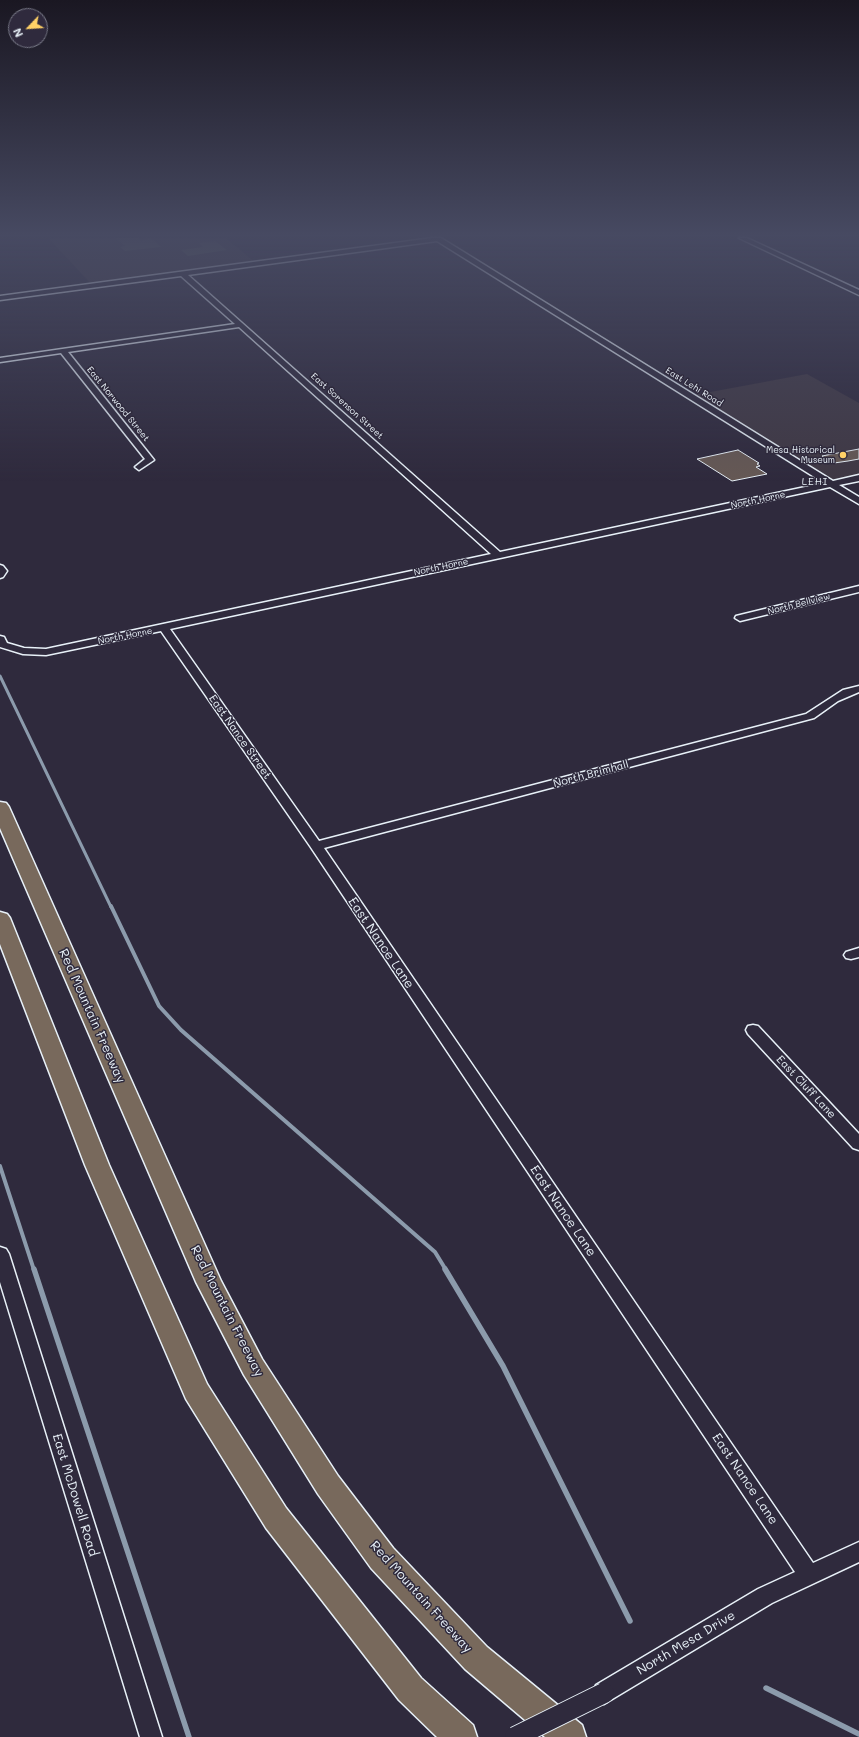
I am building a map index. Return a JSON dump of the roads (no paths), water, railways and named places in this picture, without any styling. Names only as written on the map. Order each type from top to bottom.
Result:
[{"type":"highway","name":"Red Mountain Freeway","points":[[0,807],[209,1282],[254,1367],[328,1485],[382,1558],[476,1658],[570,1737]]},
{"type":"highway","points":[[0,918],[97,1165],[196,1391],[276,1518],[410,1689],[461,1737]]},
{"type":"street","name":"East Sorenson Street","points":[[234,319],[498,555]]},
{"type":"street","name":"East Lehi Road","points":[[567,319],[859,501]]},
{"type":"street","points":[[0,360],[241,325]]},
{"type":"street","name":"East Norwood Street","points":[[63,351],[150,460],[139,467]]},
{"type":"street","points":[[816,475],[826,478],[859,478]]},
{"type":"street","name":"North Horne","points":[[0,639],[3,645],[23,651],[46,652],[164,628],[859,478]]},
{"type":"street","points":[[0,568],[2,571],[0,574]]},
{"type":"street","name":"North Bellview","points":[[740,618],[859,589]]},
{"type":"street","name":"East Nance Street","points":[[164,628],[316,846]]},
{"type":"street","name":"North Brimhall","points":[[316,846],[810,716],[834,699],[847,692],[859,689]]},
{"type":"street","name":"East Nance Lane","points":[[316,846],[810,1576]]},
{"type":"street","name":"East Cluff Lane","points":[[753,1030],[859,1144]]},
{"type":"street","name":"East McDowell Road","points":[[0,1254],[151,1737]]},
{"type":"street","name":"North Mesa Drive","points":[[515,1737],[604,1693],[765,1596],[859,1552]]},
{"type":"waterway","points":[[0,676],[111,907]]},
{"type":"waterway","points":[[111,906],[159,1006],[181,1030],[435,1252],[446,1270]]},
{"type":"waterway","points":[[0,1166],[34,1270]]},
{"type":"waterway","points":[[34,1269],[189,1737]]},
{"type":"waterway","points":[[445,1269],[503,1366],[630,1621]]},
{"type":"waterway","points":[[766,1688],[859,1734]]},
{"type":"place","name":"Mesa Historical Museum","points":[[843,455]]},
{"type":"district","name":"LEHI","points":[[815,482]]}]
